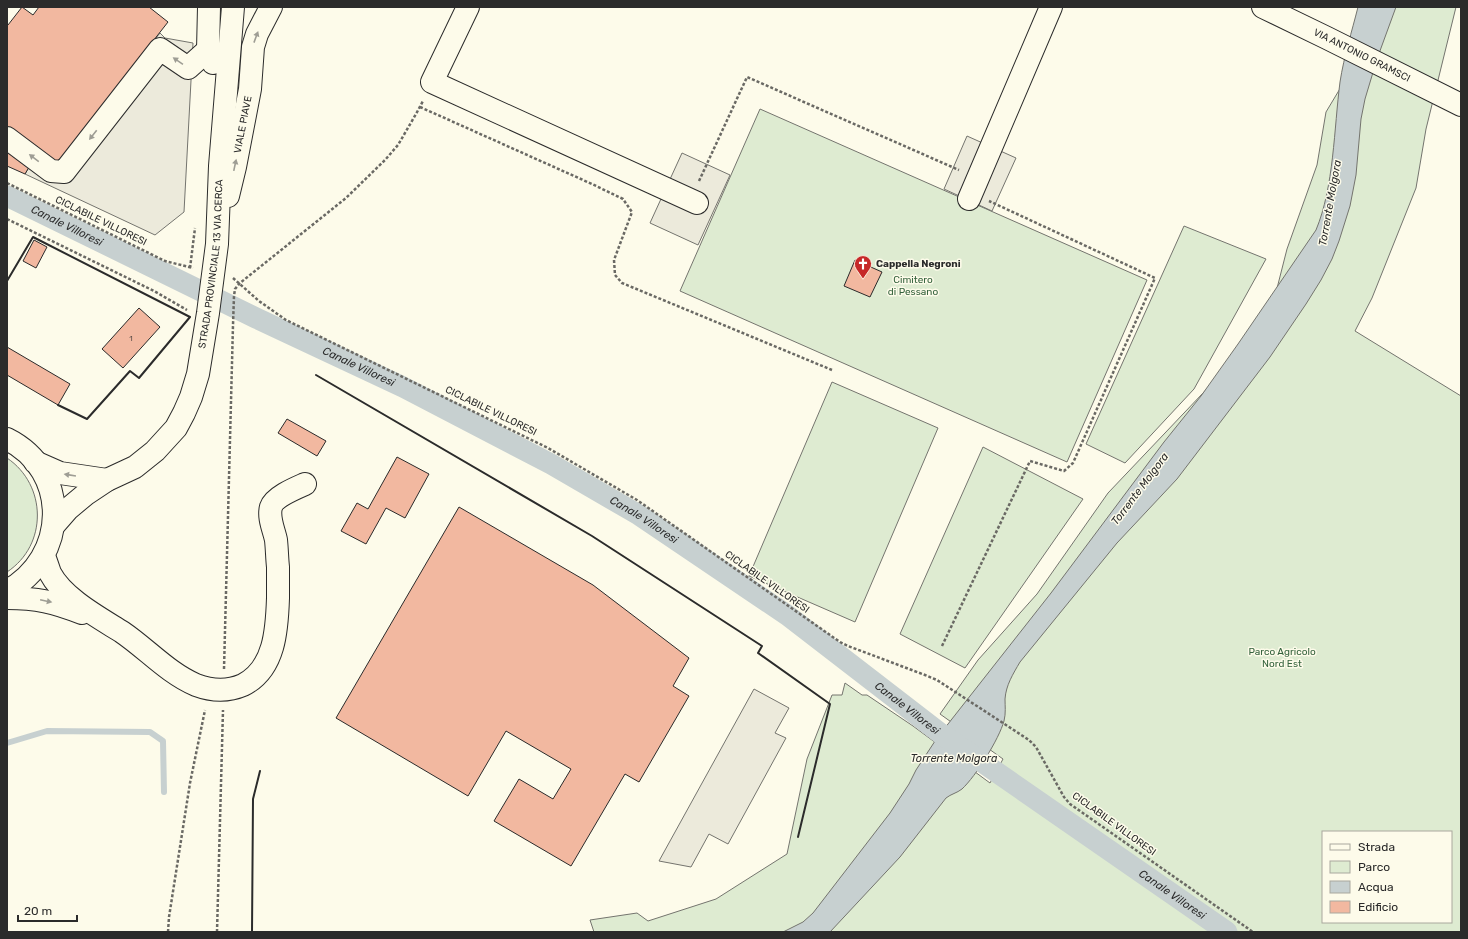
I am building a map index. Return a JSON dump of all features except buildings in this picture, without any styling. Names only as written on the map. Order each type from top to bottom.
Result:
[{"type":"street","points":[[209,7],[208,50],[215,69],[226,86]]},
{"type":"street","name":"STRADA PROVINCIALE 13 VIA CERCA","points":[[54,525],[68,509],[80,499],[107,480],[127,472],[145,460],[168,439],[180,421],[190,401],[195,385],[208,315],[216,244],[220,166],[233,7]]},
{"type":"street","name":"VIALE PIAVE","points":[[216,244],[235,166],[250,89],[252,47],[271,7]]},
{"type":"street","points":[[468,7],[432,82],[694,201]]},
{"type":"street","points":[[973,190],[1051,7]]},
{"type":"street","name":"VIA ANTONIO GRAMSCI","points":[[1263,7],[1461,105]]},
{"type":"street","points":[[7,138],[50,171],[64,172],[160,49],[188,68],[208,50]]},
{"type":"street","points":[[7,439],[20,446],[35,462],[45,476],[52,493],[54,512],[54,525],[44,556],[28,576],[19,584],[7,591]]},
{"type":"street","points":[[35,462],[60,473],[107,480]]},
{"type":"street","points":[[44,556],[50,573],[63,590],[179,676],[196,685],[217,690],[231,690],[252,681],[270,656],[276,636],[278,569],[276,540],[271,519],[271,507],[277,499],[305,484]]},
{"type":"street","points":[[7,598],[33,598],[49,601],[107,623]]},
{"type":"path","points":[[694,201],[747,76],[973,190],[1155,278],[1073,463],[1064,471],[1030,461],[942,646]]},
{"type":"path","points":[[217,932],[217,690],[235,289],[240,283],[352,192],[385,160],[398,145],[420,107],[432,82]]},
{"type":"path","points":[[420,107],[592,184],[623,200],[632,212],[614,260],[615,275],[622,283],[832,370]]},
{"type":"path","name":"CICLABILE VILLORESI","points":[[7,183],[165,261],[190,268]]},
{"type":"path","points":[[7,219],[154,291],[191,313],[208,315]]},
{"type":"path","name":"CICLABILE VILLORESI","points":[[240,283],[259,301],[286,320],[568,459],[636,500],[840,642],[937,680],[1029,740],[1036,747],[1064,797],[1070,804],[1253,932]]},
{"type":"path","points":[[168,932],[169,917],[190,783],[217,690]]},
{"type":"green space","name":"Parco Agricolo Nord Est","points":[[1381,7],[1456,7],[1426,129],[1416,188],[1372,298],[1355,331],[1461,396],[1461,932],[594,932],[590,920],[637,913],[648,921],[716,899],[787,854],[807,759],[832,695],[842,695],[845,683],[862,695],[867,695],[913,726],[990,783],[1003,759],[940,714],[978,660],[1037,594],[1108,493],[1241,353],[1272,308],[1287,249],[1317,165],[1326,112],[1377,27]]},
{"type":"green space","name":"Cimitero di Pessano","points":[[760,109],[1147,280],[1067,462],[680,291]]},
{"type":"green space","points":[[1184,226],[1266,259],[1194,389],[1125,463],[1086,444]]},
{"type":"green space","points":[[832,382],[938,428],[855,622],[749,576]]},
{"type":"green space","points":[[983,447],[1083,499],[965,668],[900,634]]},
{"type":"green space","points":[[7,458],[20,470],[30,483],[35,499],[37,515],[36,531],[30,547],[20,560],[7,572]]},
{"type":"shaded area","points":[[160,33],[165,38],[193,43],[184,212],[155,235],[25,174],[32,162],[55,165]]},
{"type":"shaded area","points":[[967,136],[1016,158],[992,211],[944,189]]},
{"type":"shaded area","points":[[682,153],[730,175],[698,245],[650,223]]},
{"type":"shaded area","points":[[754,689],[789,708],[775,733],[786,738],[728,844],[709,834],[691,867],[659,861]]},
{"type":"water","name":"Torrente Molgora","points":[[1358,7],[1396,7],[1377,59],[1365,99],[1361,119],[1356,175],[1350,206],[1332,259],[1321,280],[1270,357],[1177,479],[1117,543],[1020,662],[1010,680],[1007,689],[1005,699],[1005,718],[1001,729],[986,757],[968,783],[962,789],[946,798],[900,857],[830,932],[783,932],[803,922],[813,913],[890,813],[937,738],[1051,593],[1164,442],[1201,396],[1316,230],[1322,213],[1330,176],[1340,82]]},
{"type":"waterway","name":"Canale Villoresi","points":[[7,196],[256,318],[403,387],[551,464],[639,515],[787,615],[940,733],[1227,932]]},
{"type":"waterway","points":[[7,743],[47,731],[150,732],[163,741],[164,792]]},
{"type":"wall","points":[[7,281],[33,237],[190,317],[139,378],[130,371],[87,419],[58,405]]},
{"type":"wall","points":[[316,375],[592,536],[762,646],[758,653],[830,704],[798,837]]},
{"type":"wall","points":[[252,932],[253,799],[260,771]]},
{"type":"place","name":"Cappella Negroni","points":[[863,279]]}]
